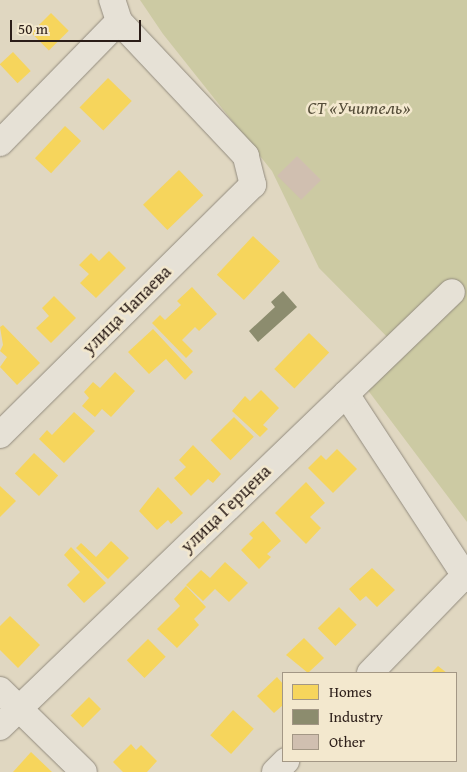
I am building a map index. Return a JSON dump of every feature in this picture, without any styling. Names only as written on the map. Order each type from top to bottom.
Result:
[{"type":"street","points":[[0,143],[116,11]]},
{"type":"street","name":"улица Чапаева","points":[[0,435],[253,185],[246,156],[116,11]]},
{"type":"street","name":"улица Герцена","points":[[0,727],[452,292]]},
{"type":"street","points":[[346,394],[466,577],[371,672]]},
{"type":"street","points":[[0,690],[84,772]]},
{"type":"street","points":[[275,772],[285,762]]},
{"type":"green space","name":"СТ «Учитель»","points":[[140,0],[467,0],[467,522],[367,389],[405,355],[319,268],[272,171],[163,34]]},
{"type":"building: Homes","points":[[51,13],[69,31],[49,50],[31,33]]},
{"type":"building: Homes","points":[[13,52],[31,71],[18,83],[0,64]]},
{"type":"building: Homes","points":[[108,78],[132,101],[103,130],[80,107]]},
{"type":"building: Homes","points":[[65,126],[81,141],[51,173],[35,158]]},
{"type":"building: Homes","points":[[179,170],[203,195],[167,230],[143,205]]},
{"type":"building: Homes","points":[[253,236],[280,261],[244,300],[217,275]]},
{"type":"building: Homes","points":[[109,251],[126,268],[96,298],[80,283],[89,274],[79,265],[91,253],[99,261]]},
{"type":"building: Homes","points":[[192,287],[217,314],[199,331],[195,327],[182,340],[193,351],[186,358],[152,323],[160,315],[165,320],[181,305],[177,301]]},
{"type":"building: Homes","points":[[54,296],[76,318],[51,343],[36,328],[49,316],[42,308]]},
{"type":"building: Homes","points":[[3,325],[40,363],[17,385],[0,367],[7,357],[0,351],[3,345],[0,327]]},
{"type":"building: Homes","points":[[153,329],[193,372],[185,380],[166,359],[149,374],[128,352]]},
{"type":"building: Homes","points":[[309,333],[329,352],[294,388],[274,369]]},
{"type":"building: Homes","points":[[115,372],[135,391],[111,417],[102,409],[95,417],[82,406],[89,398],[84,392],[93,382],[100,388]]},
{"type":"building: Homes","points":[[261,390],[279,408],[263,425],[268,429],[260,437],[232,411],[245,396],[250,401]]},
{"type":"building: Homes","points":[[74,412],[95,431],[64,463],[39,439],[47,430],[52,435]]},
{"type":"building: Homes","points":[[234,417],[254,437],[230,460],[211,440]]},
{"type":"building: Homes","points":[[193,445],[221,474],[213,483],[208,479],[191,496],[174,478],[186,467],[179,460]]},
{"type":"building: Homes","points":[[337,449],[357,469],[333,493],[308,468],[321,455],[326,460]]},
{"type":"building: Homes","points":[[34,453],[58,476],[39,496],[15,473]]},
{"type":"building: Homes","points":[[306,482],[325,503],[310,517],[321,528],[306,544],[275,513]]},
{"type":"building: Homes","points":[[0,486],[16,501],[0,517]]},
{"type":"building: Homes","points":[[158,487],[183,513],[171,524],[168,520],[157,530],[139,511]]},
{"type":"building: Homes","points":[[263,521],[281,541],[267,554],[271,557],[259,569],[241,550],[253,538],[249,534]]},
{"type":"building: Homes","points":[[111,541],[129,558],[108,579],[76,548],[81,543],[96,557]]},
{"type":"building: Homes","points":[[71,547],[106,583],[84,603],[67,585],[80,572],[64,555]]},
{"type":"building: Homes","points":[[225,562],[248,583],[229,602],[215,589],[203,601],[186,585],[201,570],[210,578]]},
{"type":"building: Homes","points":[[372,568],[395,590],[377,607],[366,596],[360,601],[349,589]]},
{"type":"building: Homes","points":[[186,586],[206,607],[194,619],[199,625],[177,648],[157,629],[180,606],[174,599]]},
{"type":"building: Homes","points":[[339,607],[357,625],[335,646],[318,628]]},
{"type":"building: Homes","points":[[10,616],[40,645],[18,668],[0,650],[0,626]]},
{"type":"building: Homes","points":[[304,638],[324,658],[307,672],[286,655]]},
{"type":"building: Homes","points":[[148,639],[166,657],[144,678],[127,660]]},
{"type":"building: Homes","points":[[438,666],[446,672],[432,672]]},
{"type":"building: Homes","points":[[277,677],[282,683],[282,706],[274,713],[257,696]]},
{"type":"building: Homes","points":[[89,697],[101,709],[83,727],[71,715]]},
{"type":"building: Homes","points":[[233,710],[254,729],[231,754],[210,735]]},
{"type":"building: Homes","points":[[131,744],[136,750],[141,745],[157,761],[147,772],[123,772],[113,762]]},
{"type":"building: Homes","points":[[31,752],[52,772],[13,772]]},
{"type":"building: Industry","points":[[283,291],[297,307],[258,342],[249,331],[275,307],[271,302]]},
{"type":"building: Other","points":[[297,156],[321,180],[301,200],[277,176]]}]
